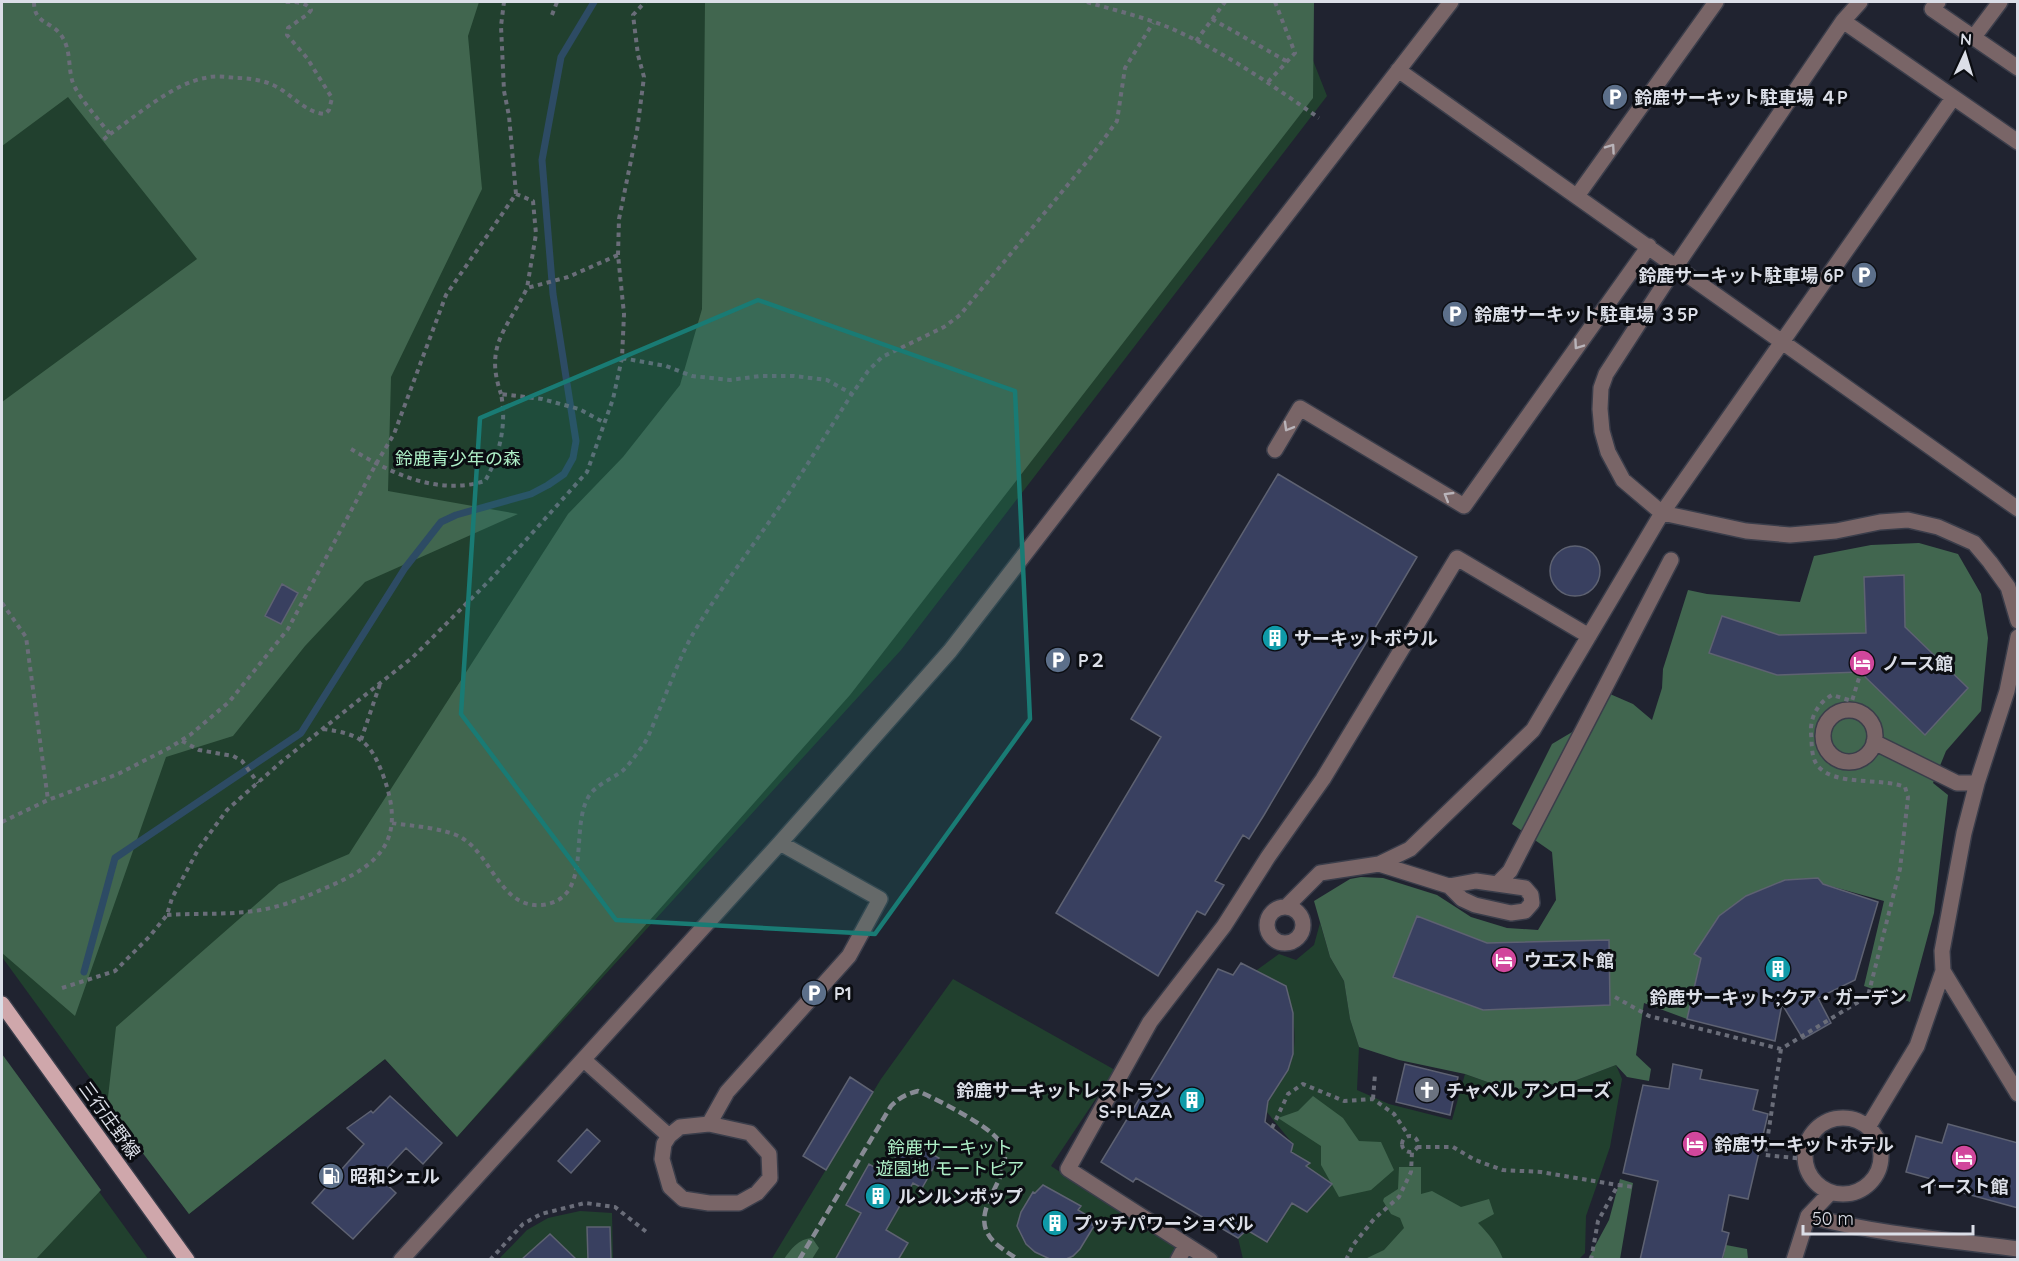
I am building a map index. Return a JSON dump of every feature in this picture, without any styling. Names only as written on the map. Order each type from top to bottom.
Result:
[{"type":"main road","name":"三行庄野線","points":[[2,1004],[188,1260]]},
{"type":"street","points":[[401,1260],[780,843],[950,651],[1451,2]]},
{"type":"street","points":[[1577,196],[1716,2]]},
{"type":"street","points":[[1860,2],[1843,21],[1676,266],[1606,374],[1601,388],[1602,431],[1608,452],[1618,471],[1631,487],[1662,513],[1746,531],[1790,535],[1836,531],[1880,522],[1908,520],[1938,527],[1974,543],[2008,587],[2018,621]]},
{"type":"street","points":[[1938,2],[1932,9],[2018,68]]},
{"type":"street","points":[[1973,38],[2000,2]]},
{"type":"street","points":[[1843,21],[2018,142]]},
{"type":"street","points":[[1398,70],[1649,246],[1783,344],[2016,504]]},
{"type":"street","points":[[1287,906],[1320,873],[1379,864],[1410,849],[1533,730],[1662,513],[1783,344],[1953,98]]},
{"type":"street","points":[[1275,450],[1300,408],[1464,506],[1649,246]]},
{"type":"street","points":[[1210,1260],[1068,1169],[1150,1022],[1224,926],[1268,857],[1323,779],[1457,558],[1589,636]]},
{"type":"street","points":[[1497,884],[1510,871],[1671,560]]},
{"type":"street","points":[[1868,1127],[1917,1046],[1943,971],[1942,951],[1964,833],[1977,783],[2007,691],[2018,637]]},
{"type":"street","points":[[1874,742],[1958,783],[1977,783]]},
{"type":"street","points":[[709,1124],[727,1092],[849,957],[880,899],[780,843]]},
{"type":"street","points":[[1379,864],[1449,886],[1476,881],[1525,888],[1531,895],[1532,903],[1525,911],[1511,913],[1475,905],[1461,899],[1449,886]]},
{"type":"street","points":[[1943,971],[2018,1094]]},
{"type":"street","points":[[584,1060],[669,1136]]},
{"type":"street","points":[[1844,1118],[1868,1127],[1877,1138],[1881,1150],[1881,1163],[1877,1175],[1869,1185],[1846,1194],[1831,1192],[1814,1181],[1805,1159],[1806,1146],[1811,1135],[1825,1123],[1844,1118]]},
{"type":"street","points":[[709,1124],[750,1132],[769,1154],[770,1178],[757,1193],[739,1203],[683,1199],[670,1187],[665,1174],[662,1159],[664,1144],[669,1136],[680,1127],[709,1124]]},
{"type":"street","points":[[1794,1260],[1808,1216],[1831,1192]]},
{"type":"street","points":[[1808,1216],[1848,1227],[1889,1234],[2018,1249]]},
{"type":"street","points":[[1178,1260],[1186,1245]]},
{"type":"path","points":[[34,2],[34,10],[39,19],[60,33],[66,44],[75,87],[110,134]]},
{"type":"path","points":[[103,140],[181,86],[216,76],[250,78],[271,84],[291,95],[313,112],[325,114],[329,110],[332,98],[307,58],[286,35],[288,28],[308,14],[310,7],[305,4],[284,2]]},
{"type":"path","points":[[2,822],[48,800],[118,774],[181,741],[229,702],[288,629],[394,434],[447,296],[516,194],[509,116],[504,91],[501,26],[504,2]]},
{"type":"path","points":[[552,15],[557,2]]},
{"type":"path","points":[[62,988],[116,971],[149,938],[167,915],[172,898],[199,848],[227,810],[412,657],[483,588],[587,472],[613,399],[622,358],[624,314],[618,255],[620,219],[637,131],[644,77],[638,55],[633,15],[645,2]]},
{"type":"path","points":[[1087,2],[1168,27],[1268,82],[1319,118]]},
{"type":"path","points":[[1196,41],[1225,2]]},
{"type":"path","points":[[1268,82],[1295,53],[1275,2]]},
{"type":"path","points":[[1212,20],[1288,62]]},
{"type":"path","points":[[392,823],[454,834],[464,839],[488,865],[507,892],[530,904],[550,903],[572,886],[581,819],[591,794],[623,770],[645,742],[693,634],[750,547],[779,508],[852,394],[868,371],[882,357],[944,327],[960,315],[1090,158],[1117,121],[1125,68],[1153,22]]},
{"type":"path","points":[[351,449],[403,477],[450,487],[469,486],[485,481],[494,466],[501,438],[504,408],[495,376],[494,359],[498,341],[527,288],[536,234],[533,201],[516,194]]},
{"type":"path","points":[[527,288],[568,277],[618,255]]},
{"type":"path","points":[[622,358],[666,366],[692,376],[730,380],[760,376],[794,376],[827,380],[852,394]]},
{"type":"path","points":[[501,394],[579,409],[605,423]]},
{"type":"path","points":[[2,603],[26,637],[48,800]]},
{"type":"path","points":[[1615,997],[1649,1016],[1781,1048],[1868,996],[1900,869],[1908,797],[1905,787],[1841,779],[1818,766],[1813,754],[1811,729],[1816,709],[1824,699],[1832,695],[1852,701],[1860,678]]},
{"type":"path","points":[[361,740],[380,683]]},
{"type":"path","points":[[167,915],[255,911],[293,903],[344,881],[369,866],[380,855],[388,841],[393,813],[389,792],[375,754],[361,740],[346,732],[323,729]]},
{"type":"path","points":[[181,741],[199,750],[233,756],[242,761],[258,783]]},
{"type":"path","points":[[1781,1048],[1765,1155],[1805,1159]]},
{"type":"path","points":[[1373,1099],[1375,1074]]},
{"type":"path","points":[[1272,1128],[1288,1094],[1303,1084],[1344,1101],[1373,1099],[1394,1114],[1409,1136],[1416,1139],[1417,1147]]},
{"type":"path","points":[[1409,1136],[1403,1140],[1402,1146],[1406,1152],[1412,1152]]},
{"type":"path","points":[[1346,1260],[1353,1245],[1374,1219],[1399,1197],[1411,1172],[1412,1152],[1417,1147],[1453,1147],[1475,1160],[1503,1170],[1540,1172],[1634,1187]]},
{"type":"path","points":[[1591,1260],[1598,1221],[1618,1185]]},
{"type":"path","points":[[490,1260],[523,1224],[542,1214],[585,1203],[615,1207],[649,1234]]},
{"type":"highlighted area","points":[[758,300],[1015,391],[1030,719],[875,934],[616,920],[461,714],[480,418]]},
{"type":"green space","name":"鈴鹿青少年の森","points":[[2,2],[1290,2],[1327,96],[901,650],[457,1137],[385,1059],[189,1214],[2,957]]},
{"type":"green space","points":[[2,2],[479,2],[468,36],[482,189],[391,377],[388,491],[518,514],[365,582],[305,646],[233,736],[166,757],[75,1016],[2,953],[2,402],[197,259],[68,97],[2,146]]},
{"type":"green space","points":[[705,2],[1314,2],[1313,98],[850,695],[457,1137],[385,1059],[189,1214],[107,1106],[116,1027],[279,884],[349,854],[568,514],[623,457],[680,385],[702,309]]},
{"type":"green space","points":[[1919,543],[1958,554],[1981,594],[1988,638],[1981,711],[1946,751],[1933,783],[1948,795],[1934,913],[1910,1002],[1864,986],[1884,901],[1823,884],[1818,878],[1785,880],[1746,896],[1719,916],[1695,954],[1701,958],[1687,1019],[1644,1003],[1636,1055],[1651,1069],[1649,1081],[1627,1077],[1616,1065],[1574,1081],[1510,1090],[1465,1074],[1399,1060],[1359,1047],[1350,1019],[1344,981],[1330,957],[1314,901],[1350,879],[1383,878],[1437,895],[1471,917],[1507,928],[1538,930],[1556,900],[1552,852],[1512,824],[1552,744],[1589,722],[1610,694],[1633,704],[1652,720],[1662,688],[1663,669],[1688,590],[1707,594],[1800,602],[1814,556],[1871,545]]},
{"type":"green space","points":[[1320,923],[1330,957],[1344,981],[1350,1019],[1359,1047],[1357,1090],[1389,1104],[1452,1120],[1465,1074],[1510,1090],[1574,1081],[1616,1065],[1622,1079],[1610,1147],[1586,1216],[1585,1253],[1579,1259],[1243,1259],[1238,1238],[1247,1230],[1268,1242],[1292,1203],[1307,1211],[1332,1184],[1306,1166],[1310,1163],[1291,1152],[1293,1144],[1266,1111],[1272,1095],[1288,1070],[1294,1049],[1293,1017],[1286,986],[1246,978],[1279,954],[1296,960],[1314,945]]},
{"type":"green space","name":"鈴鹿サーキット 遊園地 モートピア","points":[[953,979],[1115,1070],[1051,1166],[1194,1259],[771,1260],[881,1079]]},
{"type":"green space","points":[[2,1054],[101,1190],[36,1259],[2,1259]]},
{"type":"green space","points":[[2,1058],[148,1259],[2,1259]]},
{"type":"green space","points":[[1313,1096],[1343,1118],[1359,1141],[1381,1142],[1394,1170],[1371,1190],[1339,1197],[1321,1165],[1321,1146],[1278,1118],[1298,1111]]},
{"type":"green space","points":[[1399,1167],[1421,1167],[1421,1194],[1432,1191],[1461,1207],[1489,1199],[1494,1214],[1478,1223],[1486,1231],[1503,1259],[1365,1259],[1384,1250],[1404,1228],[1400,1218],[1391,1214],[1383,1201],[1398,1189]]},
{"type":"green space","points":[[1620,1179],[1633,1183],[1620,1259],[1588,1259],[1609,1220]]},
{"type":"green space","points":[[580,1211],[612,1213],[613,1259],[498,1260],[527,1230],[548,1218]]},
{"type":"green space","points":[[812,1238],[819,1248],[812,1259],[784,1259],[799,1242]]},
{"type":"green space","points":[[1726,1245],[1747,1249],[1748,1259],[1723,1259]]},
{"type":"building","name":"サーキットボウル","points":[[1278,474],[1417,557],[1264,815],[1249,839],[1243,835],[1215,881],[1224,885],[1205,915],[1197,911],[1158,976],[1056,913],[1161,737],[1131,719]]},
{"type":"building","points":[[1570,546],[1580,546],[1593,553],[1600,566],[1600,576],[1593,589],[1580,596],[1570,596],[1561,592],[1554,585],[1550,576],[1550,566],[1554,557],[1561,550]]},
{"type":"building","name":"ノース館","points":[[1904,575],[1905,627],[1968,688],[1925,735],[1860,672],[1777,675],[1709,653],[1722,616],[1779,635],[1866,633],[1864,577]]},
{"type":"building","points":[[282,584],[298,593],[281,624],[265,616]]},
{"type":"building","name":"鈴鹿サーキット;クア・ガーデン","points":[[1818,878],[1823,884],[1878,902],[1855,980],[1818,998],[1831,1023],[1803,1039],[1782,1004],[1775,1041],[1687,1019],[1701,958],[1694,954],[1719,916],[1746,896],[1785,880]]},
{"type":"building","name":"ウエスト館","points":[[1417,916],[1487,943],[1609,940],[1610,1005],[1483,1010],[1393,977]]},
{"type":"building","name":"鈴鹿サーキットレストラン S-PLAZA","points":[[1241,963],[1286,986],[1293,1013],[1293,1054],[1288,1070],[1268,1101],[1265,1122],[1293,1144],[1291,1152],[1310,1163],[1306,1166],[1332,1184],[1307,1212],[1292,1203],[1267,1242],[1247,1230],[1238,1238],[1136,1178],[1133,1182],[1101,1162],[1218,969],[1233,975]]},
{"type":"building","name":"チャペル アンローズ","points":[[1405,1064],[1458,1077],[1450,1115],[1396,1102]]},
{"type":"building","name":"鈴鹿サーキットホテル","points":[[1673,1064],[1702,1070],[1700,1079],[1758,1090],[1753,1110],[1768,1114],[1748,1199],[1729,1195],[1722,1231],[1729,1233],[1722,1260],[1640,1260],[1658,1181],[1623,1173],[1643,1085],[1669,1089]]},
{"type":"building","points":[[850,1077],[873,1092],[826,1170],[803,1156]]},
{"type":"building","points":[[390,1096],[442,1143],[423,1164],[406,1148],[379,1177],[396,1193],[353,1239],[312,1203],[364,1144],[347,1128],[371,1111],[373,1113]]},
{"type":"building","name":"イースト館","points":[[1948,1124],[2018,1143],[2018,1208],[1934,1185],[1935,1180],[1906,1172],[1916,1136],[1942,1143]]},
{"type":"building","points":[[587,1129],[600,1141],[571,1173],[558,1161]]},
{"type":"building","points":[[906,1139],[939,1158],[922,1188],[913,1183],[886,1230],[908,1243],[898,1260],[835,1260],[861,1213],[846,1205],[869,1164],[886,1174]]},
{"type":"building","name":"プッチパワーショベル","points":[[1043,1185],[1081,1206],[1078,1210],[1095,1220],[1092,1225],[1094,1226],[1080,1249],[1073,1256],[1064,1260],[1052,1260],[1035,1252],[1026,1244],[1017,1226],[1021,1212],[1033,1192],[1035,1193]]},
{"type":"building","points":[[587,1227],[610,1227],[611,1260],[588,1260]]},
{"type":"building","points":[[550,1234],[577,1260],[521,1260]]},
{"type":"waterway","points":[[84,972],[115,858],[301,733],[405,568],[441,522],[456,515],[531,494],[564,474],[573,458],[576,441],[553,294],[542,160],[561,57],[594,2]]},
{"type":"railway","points":[[799,1260],[891,1106],[904,1096],[918,1091],[986,1128],[1000,1142],[1005,1155],[1003,1168],[986,1208],[984,1221],[988,1234],[1000,1247],[1019,1260]]},
{"type":"place","name":"鈴鹿サーキット駐車場 ４P","points":[[1615,97]]},
{"type":"place","name":"鈴鹿サーキット駐車場 6P","points":[[1864,275]]},
{"type":"place","name":"鈴鹿サーキット駐車場 ３5P","points":[[1455,314]]},
{"type":"place","name":"サーキットボウル","points":[[1275,638]]},
{"type":"place","name":"P２","points":[[1058,660]]},
{"type":"place","name":"ノース館","points":[[1862,663]]},
{"type":"place","name":"ウエスト館","points":[[1504,960]]},
{"type":"place","name":"鈴鹿サーキット;クア・ガーデン","points":[[1778,969]]},
{"type":"place","name":"P1","points":[[814,993]]},
{"type":"place","name":"チャペル アンローズ","points":[[1427,1090]]},
{"type":"place","name":"鈴鹿サーキットレストラン S-PLAZA","points":[[1192,1100]]},
{"type":"place","name":"鈴鹿サーキットホテル","points":[[1695,1144]]},
{"type":"place","name":"イースト館","points":[[1964,1158]]},
{"type":"place","name":"昭和シェル","points":[[331,1176]]},
{"type":"place","name":"ルンルンポップ","points":[[878,1196]]},
{"type":"place","name":"プッチパワーショベル","points":[[1055,1223]]}]
